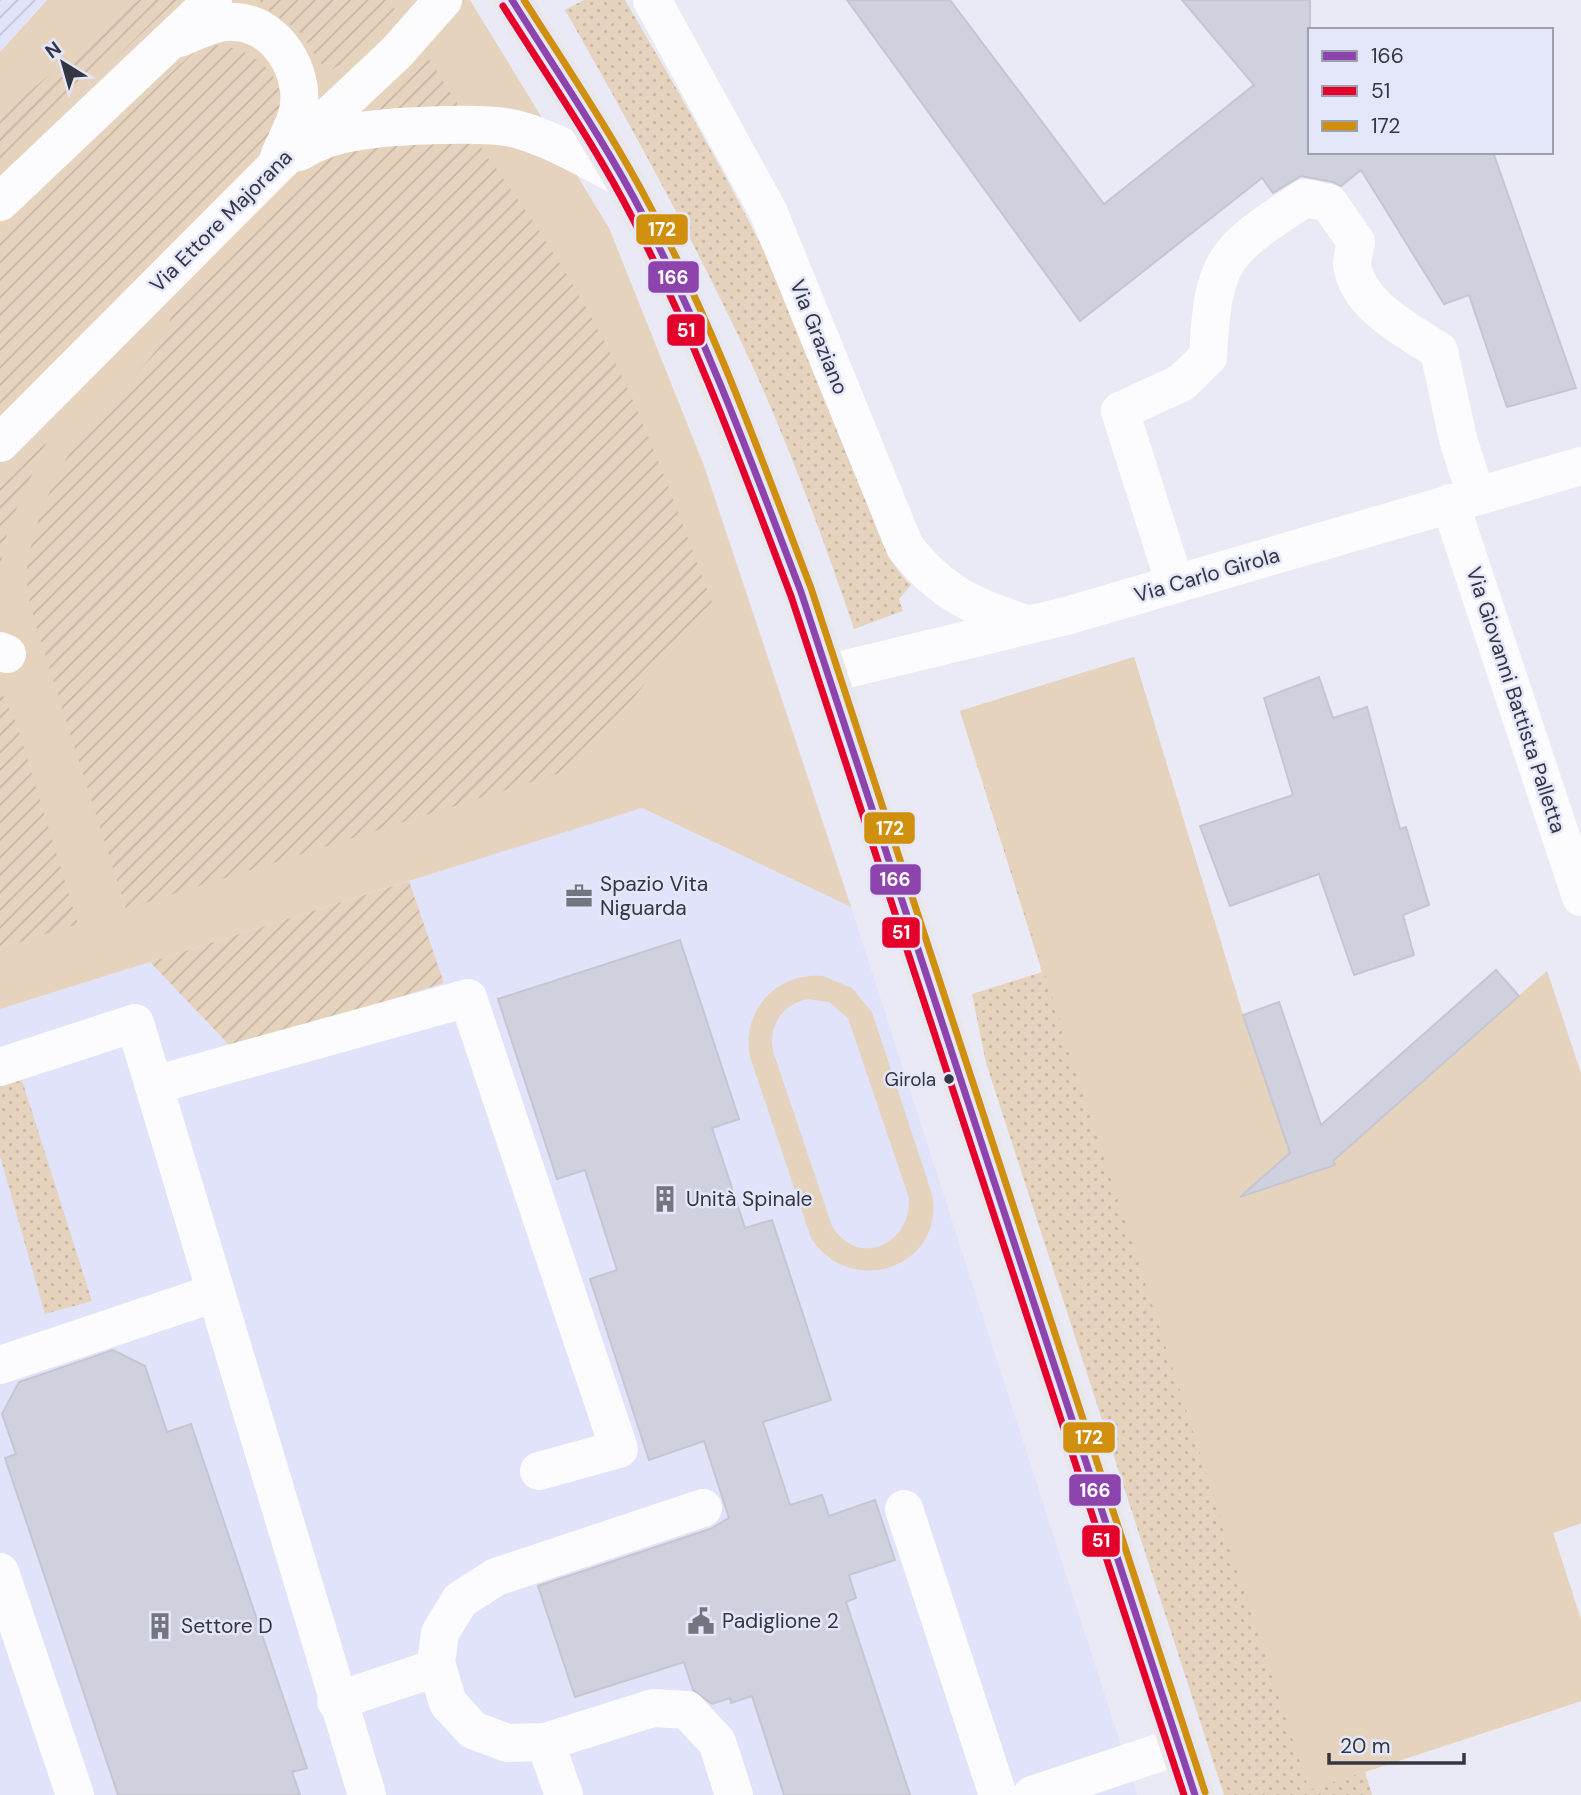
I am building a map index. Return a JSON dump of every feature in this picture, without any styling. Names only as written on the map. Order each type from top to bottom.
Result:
[{"type":"main road","points":[[512,0],[620,176],[658,246],[784,546],[830,673],[1195,1795]]},
{"type":"street","points":[[0,202],[213,0]]},
{"type":"street","name":"Via Ettore Majorana","points":[[0,443],[276,166],[397,52],[443,0]]},
{"type":"street","name":"Via Graziano","points":[[652,0],[768,212],[905,547],[927,575],[953,594],[1029,625]]},
{"type":"street","points":[[167,43],[217,23],[239,22],[274,40],[289,55],[297,75],[298,110],[276,166]]},
{"type":"street","points":[[276,166],[305,148],[360,131],[481,125],[515,129],[562,146],[620,176]]},
{"type":"street","name":"Via Giovanni Battista Palletta","points":[[1175,584],[1120,411],[1181,383],[1208,358],[1210,312],[1226,258],[1258,228],[1306,198],[1329,203],[1356,242],[1352,264],[1361,287],[1383,314],[1439,351],[1458,439],[1463,499],[1581,897]]},
{"type":"street","name":"Via Carlo Girola","points":[[830,673],[1029,625],[1581,466]]},
{"type":"street","points":[[153,1085],[468,998],[619,1449],[539,1471]]},
{"type":"street","points":[[0,1067],[135,1023],[336,1701],[367,1795]]},
{"type":"street","points":[[0,1365],[215,1293]]},
{"type":"street","points":[[703,1508],[496,1577],[460,1600],[440,1633],[436,1668],[448,1703],[473,1730],[507,1744],[545,1742],[653,1707],[687,1710],[717,1742],[734,1795]]},
{"type":"street","points":[[904,1509],[998,1795]]},
{"type":"street","points":[[0,1572],[75,1795]]},
{"type":"street","points":[[336,1701],[436,1668]]},
{"type":"street","points":[[545,1742],[564,1795]]},
{"type":"street","points":[[1032,1795],[1179,1746]]},
{"type":"shaded area","points":[[0,0],[46,0],[0,51]]},
{"type":"shaded area","points":[[47,0],[470,0],[609,228],[704,466],[851,907],[642,808],[0,1009],[0,52]]},
{"type":"shaded area","points":[[139,0],[177,0],[0,167],[0,116]]},
{"type":"shaded area","points":[[259,0],[388,0],[395,9],[344,62],[331,70],[318,60],[298,31],[268,10]]},
{"type":"shaded area","points":[[584,0],[625,0],[754,230],[827,389],[884,546],[900,573],[911,585],[899,599],[903,611],[854,629],[804,489],[746,352],[659,179],[565,10]]},
{"type":"shaded area","points":[[213,45],[239,50],[251,56],[271,73],[281,97],[281,111],[268,136],[0,406],[0,235],[187,58],[195,51]]},
{"type":"shaded area","points":[[423,50],[461,109],[366,111],[368,106]]},
{"type":"shaded area","points":[[477,142],[548,245],[611,354],[652,446],[712,602],[576,768],[126,909],[29,597],[27,568],[30,551],[49,493],[68,455],[88,425],[160,346],[167,332],[175,300],[305,171],[335,155],[376,147]]},
{"type":"shaded area","points":[[44,434],[46,443],[8,528],[0,568],[0,475]]},
{"type":"shaded area","points":[[1134,657],[1243,1015],[1298,1178],[1334,1166],[1333,1160],[1547,971],[1581,1074],[1581,1523],[1553,1533],[1581,1620],[1581,1701],[1365,1772],[1372,1795],[1224,1795],[986,1063],[972,994],[1042,972],[960,711]]},
{"type":"shaded area","points":[[1134,657],[1243,1015],[1298,1178],[1334,1166],[1333,1160],[1547,971],[1581,1074],[1581,1523],[1553,1533],[1581,1620],[1581,1701],[1309,1790],[960,711]]},
{"type":"shaded area","points":[[0,689],[16,722],[78,924],[0,948]]},
{"type":"shaded area","points":[[642,808],[851,907],[1137,1795],[0,1795],[0,1009]]},
{"type":"shaded area","points":[[409,881],[444,983],[233,1049],[150,962]]},
{"type":"shaded area","points":[[823,976],[852,988],[872,1012],[932,1194],[932,1219],[925,1240],[910,1256],[892,1267],[871,1271],[849,1268],[828,1257],[811,1238],[750,1057],[751,1024],[765,998],[790,980]],"holes":[[[809,999],[829,1002],[848,1018],[909,1198],[907,1214],[901,1228],[892,1239],[881,1246],[855,1246],[843,1239],[832,1226],[773,1051],[775,1024],[785,1010]]]},
{"type":"shaded area","points":[[20,1074],[92,1301],[45,1314],[0,1156],[0,1080]]},
{"type":"building","points":[[847,0],[950,0],[1104,204],[1254,85],[1182,0],[1310,0],[1308,154],[1494,154],[1576,388],[1507,407],[1469,295],[1444,304],[1361,170],[1341,186],[1301,176],[1273,193],[1262,178],[1080,321]]},
{"type":"building","points":[[1319,677],[1333,718],[1367,707],[1400,829],[1406,827],[1429,905],[1403,915],[1414,955],[1354,975],[1319,874],[1230,906],[1200,826],[1293,795],[1264,698]]},
{"type":"building","points":[[680,940],[739,1119],[712,1128],[745,1228],[772,1220],[831,1400],[763,1422],[790,1505],[822,1495],[829,1516],[875,1500],[895,1560],[849,1575],[856,1598],[846,1602],[910,1795],[784,1795],[752,1696],[731,1703],[730,1698],[712,1704],[693,1690],[684,1662],[575,1697],[538,1586],[710,1529],[729,1518],[704,1441],[649,1460],[590,1279],[617,1270],[585,1170],[557,1179],[498,999]]},
{"type":"building","points":[[1496,970],[1519,996],[1333,1161],[1335,1165],[1240,1197],[1290,1153],[1243,1015],[1279,1002],[1321,1125]]},
{"type":"building","name":"Settore D","points":[[113,1350],[145,1366],[167,1432],[191,1424],[307,1768],[292,1772],[300,1795],[118,1795],[5,1458],[16,1454],[2,1414],[19,1382]]},
{"type":"transit line","name":"166","points":[[512,0],[598,135],[645,219],[709,356],[747,450],[801,592],[1195,1795]]},
{"type":"transit line","name":"172","points":[[524,0],[622,156],[675,255],[718,349],[811,588],[1205,1792]]},
{"type":"transit line","name":"51","points":[[503,6],[588,140],[658,268],[699,361],[755,501],[791,596],[1184,1795]]},
{"type":"place","name":"Spazio Vita Niguarda","points":[[579,896]]},
{"type":"place","name":"Girola","points":[[949,1079]]},
{"type":"place","name":"Unità Spinale","points":[[665,1199]]},
{"type":"place","name":"Padiglione 2","points":[[701,1621]]},
{"type":"place","name":"Settore D","points":[[160,1626]]}]
